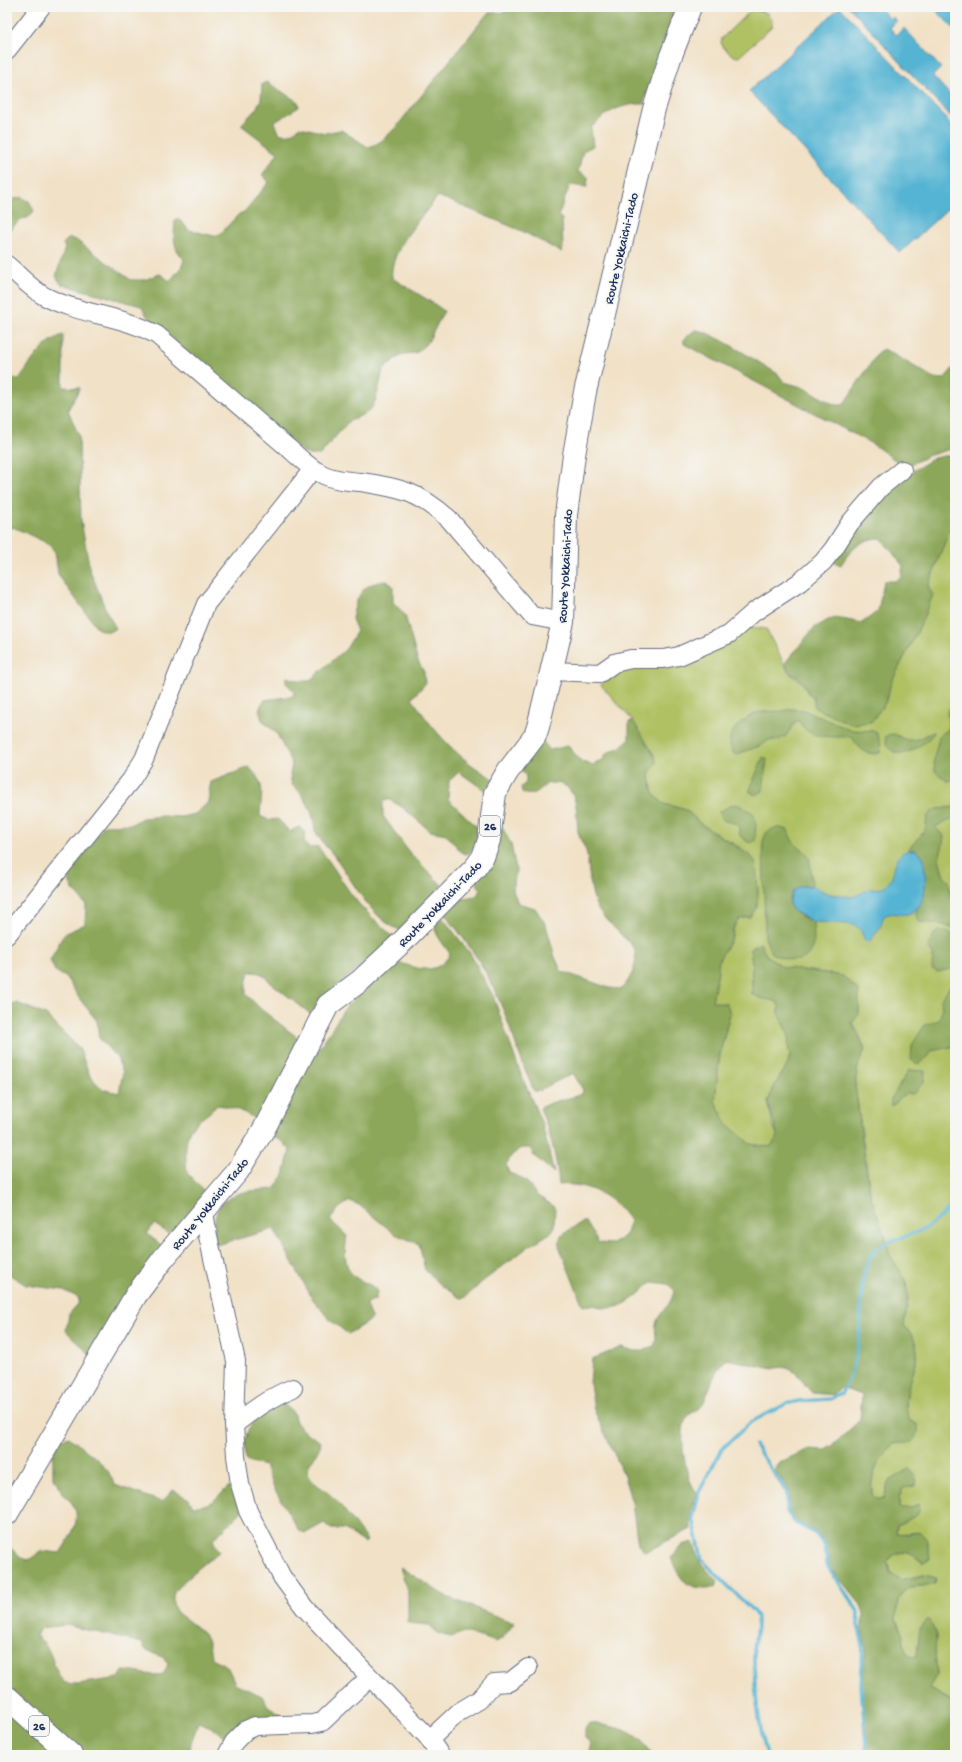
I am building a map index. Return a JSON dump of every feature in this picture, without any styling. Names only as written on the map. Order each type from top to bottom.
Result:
[{"type":"main road","name":"Route Yokkaichi-Tado","points":[[7,1514],[136,1295],[163,1259],[238,1171],[264,1129],[328,1005],[360,981],[402,943],[475,868],[483,857],[489,840],[495,793],[508,771],[536,736],[563,622],[567,509],[577,435],[585,392],[654,109],[670,58],[690,7]]},
{"type":"main road","name":"26","points":[[7,1697],[71,1755]]},
{"type":"street","points":[[7,50],[41,7]]},
{"type":"street","points":[[7,266],[45,296],[68,306],[143,327],[157,335],[313,469],[323,475],[340,480],[396,487],[416,494],[449,519],[532,616],[563,622]]},
{"type":"street","points":[[7,935],[131,780],[144,759],[206,604],[313,469]]},
{"type":"street","points":[[551,671],[600,673],[614,663],[631,659],[663,659],[679,656],[729,634],[754,612],[800,582],[823,562],[850,523],[881,488],[902,470]]},
{"type":"street","points":[[204,1212],[236,1361],[234,1425],[240,1484],[248,1511],[282,1577],[304,1607],[430,1739],[440,1755]]},
{"type":"street","points":[[234,1425],[258,1406],[280,1393],[293,1388]]},
{"type":"street","points":[[430,1739],[459,1712],[479,1700],[494,1683],[510,1682],[528,1668]]},
{"type":"street","points":[[227,1755],[234,1742],[246,1730],[255,1726],[312,1724],[322,1722],[370,1677]]},
{"type":"green space","points":[[518,7],[678,7],[643,104],[620,107],[608,113],[591,128],[593,146],[583,151],[578,172],[588,177],[587,187],[570,185],[558,216],[562,219],[563,249],[561,252],[522,231],[438,196],[401,246],[395,257],[392,268],[392,278],[444,311],[428,342],[416,353],[405,354],[395,359],[383,370],[376,399],[370,411],[348,422],[320,455],[309,455],[300,450],[149,319],[141,306],[61,284],[56,276],[65,248],[63,244],[67,240],[72,239],[76,240],[131,280],[144,280],[160,274],[170,281],[182,266],[184,259],[177,251],[174,236],[175,220],[178,218],[189,230],[214,236],[220,234],[239,214],[244,212],[269,182],[262,175],[278,153],[241,125],[256,109],[261,99],[262,84],[267,82],[298,102],[299,107],[275,122],[279,133],[288,134],[300,127],[325,133],[341,130],[368,147],[373,146],[387,136],[397,126],[488,13],[507,12]]},
{"type":"green space","points":[[752,9],[767,13],[772,21],[772,26],[739,57],[736,57],[724,48],[721,43],[722,38]]},
{"type":"green space","points":[[21,197],[29,201],[34,211],[28,218],[21,219],[7,233],[7,207],[14,199]]},
{"type":"green space","points":[[695,330],[702,331],[724,341],[778,374],[784,382],[802,387],[835,405],[843,405],[879,351],[884,349],[934,378],[944,379],[955,366],[955,448],[930,455],[905,467],[874,445],[684,344],[684,339]]},
{"type":"green space","points":[[63,335],[63,387],[80,388],[68,410],[79,436],[81,521],[90,570],[107,613],[116,628],[109,632],[98,629],[66,586],[58,574],[55,552],[49,544],[13,527],[7,530],[7,377],[19,379],[43,347],[49,342]]},
{"type":"green space","points":[[955,454],[955,523],[949,531],[928,587],[933,595],[919,628],[891,683],[885,703],[871,722],[851,724],[815,708],[813,697],[802,681],[790,672],[785,663],[814,628],[828,620],[837,618],[862,623],[878,611],[884,581],[895,581],[901,576],[903,566],[881,538],[868,540],[857,546],[848,554],[841,565],[831,561],[883,489],[934,458]]},
{"type":"green space","points":[[955,523],[955,1709],[952,1701],[928,1688],[937,1674],[935,1654],[936,1635],[919,1635],[917,1656],[911,1657],[905,1650],[903,1636],[896,1619],[898,1599],[903,1592],[910,1587],[924,1586],[936,1578],[924,1575],[900,1580],[890,1572],[887,1561],[901,1552],[905,1552],[909,1553],[923,1563],[920,1532],[896,1534],[897,1526],[905,1523],[919,1504],[912,1508],[899,1509],[899,1498],[910,1468],[889,1481],[883,1499],[873,1497],[873,1476],[877,1466],[882,1456],[910,1421],[906,1399],[914,1369],[917,1349],[913,1337],[904,1326],[908,1299],[889,1253],[886,1239],[871,1198],[855,1085],[858,1066],[865,1049],[858,1032],[852,1023],[843,976],[783,967],[766,955],[750,949],[752,981],[760,998],[776,1001],[779,1005],[779,1015],[789,1036],[788,1046],[790,1055],[788,1064],[775,1085],[768,1102],[773,1125],[778,1137],[770,1147],[750,1144],[727,1124],[714,1101],[720,1053],[730,1013],[712,1001],[718,971],[718,960],[732,937],[733,929],[739,919],[750,917],[742,849],[701,824],[686,810],[664,804],[653,794],[649,773],[656,763],[655,756],[645,743],[633,721],[601,685],[616,666],[747,626],[766,629],[789,673],[803,683],[807,692],[813,697],[871,722],[885,703],[891,683],[919,628],[928,587],[949,530]]},
{"type":"green space","points":[[387,581],[393,586],[393,602],[405,615],[417,659],[424,672],[425,684],[412,698],[428,722],[458,754],[494,779],[487,792],[459,772],[449,781],[448,799],[479,829],[475,847],[467,854],[462,853],[446,834],[430,831],[402,807],[388,799],[383,801],[383,816],[409,852],[444,887],[403,931],[382,919],[364,900],[335,857],[319,837],[315,830],[308,804],[299,791],[292,785],[290,775],[292,764],[277,734],[262,720],[259,710],[265,700],[294,696],[293,690],[285,682],[287,677],[300,681],[309,681],[346,649],[357,631],[352,619],[358,598],[366,588],[372,584]]},
{"type":"green space","points":[[955,702],[955,781],[947,781],[935,771],[934,756],[939,736],[949,729],[947,712]]},
{"type":"green space","points":[[791,709],[804,710],[850,730],[876,731],[881,745],[880,753],[875,754],[863,751],[852,737],[815,735],[803,727],[799,721],[796,721],[786,736],[778,740],[769,740],[762,745],[735,755],[730,744],[730,739],[733,730],[737,726],[756,713]]},
{"type":"green space","points":[[633,721],[656,762],[649,773],[653,794],[664,804],[686,810],[701,824],[751,856],[756,863],[758,893],[757,907],[750,917],[739,919],[733,929],[732,937],[719,960],[712,1001],[727,1004],[730,1013],[720,1053],[715,1101],[727,1124],[750,1144],[770,1147],[778,1137],[768,1102],[775,1085],[788,1064],[790,1055],[788,1046],[789,1036],[779,1015],[779,1005],[776,1001],[760,998],[752,994],[752,963],[750,949],[760,943],[766,955],[783,967],[843,976],[859,991],[859,1014],[852,1023],[865,1049],[858,1066],[855,1085],[866,1170],[871,1198],[886,1239],[889,1253],[906,1282],[908,1299],[904,1326],[913,1337],[917,1349],[914,1369],[906,1399],[910,1421],[917,1424],[917,1433],[913,1442],[893,1444],[888,1449],[879,1462],[873,1475],[872,1490],[873,1497],[883,1499],[889,1481],[910,1468],[916,1478],[915,1486],[903,1488],[899,1498],[899,1508],[912,1508],[919,1504],[920,1509],[917,1515],[897,1526],[896,1533],[908,1534],[920,1532],[926,1537],[930,1559],[924,1563],[909,1553],[901,1552],[887,1561],[890,1572],[900,1580],[924,1575],[936,1578],[935,1584],[910,1587],[903,1592],[898,1599],[896,1619],[903,1636],[905,1650],[911,1657],[917,1656],[920,1628],[927,1620],[930,1620],[936,1635],[935,1654],[937,1674],[929,1688],[952,1702],[955,1709],[955,1755],[868,1755],[862,1683],[866,1647],[861,1628],[864,1614],[861,1605],[829,1566],[826,1545],[817,1533],[797,1522],[788,1511],[790,1493],[774,1469],[780,1462],[809,1449],[825,1450],[832,1446],[860,1420],[862,1395],[841,1388],[834,1395],[812,1393],[796,1374],[786,1368],[780,1367],[773,1369],[727,1359],[716,1373],[704,1402],[700,1408],[687,1418],[683,1428],[683,1447],[686,1469],[697,1492],[691,1511],[691,1529],[645,1552],[638,1545],[632,1503],[623,1473],[594,1410],[590,1383],[592,1359],[622,1347],[634,1351],[643,1351],[654,1346],[656,1340],[656,1324],[671,1300],[674,1290],[668,1284],[652,1282],[632,1300],[620,1306],[604,1308],[594,1305],[583,1306],[559,1246],[561,1235],[582,1222],[586,1222],[599,1243],[612,1244],[625,1236],[630,1221],[617,1205],[599,1193],[580,1186],[559,1185],[557,1165],[547,1127],[540,1108],[582,1094],[583,1090],[573,1073],[541,1091],[534,1091],[505,1014],[489,978],[470,948],[442,910],[455,896],[463,898],[476,896],[481,890],[474,879],[497,827],[502,827],[511,844],[516,870],[513,891],[518,903],[535,908],[546,925],[555,957],[561,971],[609,988],[621,989],[633,972],[636,956],[635,951],[630,943],[597,908],[591,888],[587,854],[577,825],[576,808],[572,793],[566,786],[556,783],[548,783],[535,793],[529,795],[526,794],[522,792],[521,787],[526,783],[526,776],[521,771],[540,738],[550,750],[568,746],[581,761],[592,765],[602,761],[607,753],[620,747],[629,739],[629,722]]},
{"type":"green space","points":[[934,732],[930,738],[922,744],[905,753],[897,753],[893,751],[890,749],[885,740],[886,736],[889,734],[893,734],[907,740],[914,740]]},
{"type":"green space","points":[[763,757],[767,759],[763,791],[756,795],[750,792],[750,789]]},
{"type":"green space","points":[[249,767],[255,773],[261,784],[262,795],[260,816],[269,820],[278,819],[290,832],[300,827],[306,833],[304,842],[310,848],[317,846],[359,904],[395,939],[316,1003],[313,1016],[263,975],[249,972],[246,984],[246,994],[262,1010],[302,1041],[260,1123],[240,1111],[217,1105],[193,1126],[186,1142],[187,1173],[209,1196],[173,1236],[154,1224],[147,1234],[164,1247],[90,1354],[66,1331],[69,1314],[78,1304],[79,1298],[63,1290],[26,1285],[7,1273],[7,1004],[17,1003],[46,1015],[79,1048],[90,1076],[102,1089],[119,1093],[123,1072],[117,1058],[99,1038],[97,1021],[79,998],[67,978],[55,971],[50,960],[64,934],[85,924],[86,905],[74,891],[67,877],[104,825],[132,824],[142,818],[163,816],[181,817],[195,814],[209,802],[211,782]]},
{"type":"green space","points":[[737,804],[753,813],[756,822],[755,841],[749,843],[740,836],[738,824],[725,821],[720,817],[719,812],[731,805]]},
{"type":"green space","points":[[954,807],[955,817],[935,827],[944,836],[939,858],[944,877],[949,881],[951,898],[955,901],[955,929],[940,924],[919,922],[916,914],[925,888],[924,860],[923,856],[915,850],[908,850],[925,830],[927,817],[931,812],[937,809]]},
{"type":"green space","points":[[774,828],[788,830],[792,840],[807,854],[810,861],[812,886],[803,886],[795,890],[790,897],[790,904],[794,911],[813,922],[814,942],[806,957],[796,960],[790,960],[771,953],[765,937],[763,842],[766,833]]},
{"type":"green space","points":[[442,917],[470,953],[493,996],[520,1072],[542,1124],[554,1173],[533,1155],[531,1148],[521,1148],[512,1155],[506,1165],[509,1173],[520,1177],[529,1184],[536,1195],[555,1207],[554,1227],[552,1232],[528,1247],[482,1282],[466,1297],[460,1298],[442,1286],[425,1270],[419,1244],[395,1234],[359,1205],[350,1201],[339,1208],[330,1220],[347,1236],[346,1261],[350,1271],[353,1275],[377,1290],[376,1299],[367,1303],[368,1311],[372,1319],[348,1334],[328,1318],[312,1298],[274,1229],[216,1245],[214,1223],[218,1210],[229,1198],[237,1194],[255,1190],[274,1189],[284,1175],[290,1150],[282,1141],[266,1134],[304,1066],[317,1052],[345,1008],[384,971],[401,963],[415,968],[428,969],[434,968],[445,961],[450,954],[438,937],[434,925]]},
{"type":"green space","points":[[940,930],[955,935],[955,968],[938,972],[932,969],[933,955],[928,947],[934,934]]},
{"type":"green space","points":[[955,979],[955,1046],[931,1051],[929,1056],[918,1064],[911,1060],[912,1045],[924,1026],[939,1020],[942,1011],[941,999]]},
{"type":"green space","points":[[909,1070],[925,1071],[924,1082],[914,1094],[909,1093],[903,1095],[895,1104],[891,1106],[891,1099]]},
{"type":"green space","points":[[281,1402],[293,1412],[296,1422],[302,1430],[321,1442],[309,1465],[309,1475],[313,1481],[333,1497],[343,1509],[367,1540],[365,1543],[344,1529],[331,1529],[324,1523],[306,1533],[299,1531],[274,1488],[265,1466],[251,1463],[245,1459],[246,1437],[248,1430],[257,1418]]},
{"type":"green space","points":[[69,1437],[97,1459],[108,1471],[115,1485],[162,1502],[173,1490],[189,1499],[193,1506],[199,1506],[213,1501],[228,1487],[237,1489],[242,1511],[213,1540],[219,1552],[176,1589],[173,1595],[174,1605],[178,1613],[204,1635],[209,1644],[211,1658],[227,1666],[235,1683],[262,1696],[268,1706],[284,1716],[229,1740],[211,1727],[198,1722],[187,1755],[82,1755],[7,1687],[7,1544],[21,1558],[29,1560],[41,1551],[60,1553],[75,1524],[76,1511],[71,1502],[63,1495],[58,1483],[53,1478],[53,1455],[59,1440]],"holes":[[[66,1625],[142,1643],[145,1649],[164,1658],[168,1664],[164,1674],[154,1675],[123,1671],[119,1678],[77,1684],[65,1683],[57,1671],[50,1652],[42,1641],[36,1636],[40,1628]]]},
{"type":"green space","points":[[693,1542],[701,1564],[718,1581],[716,1587],[699,1588],[692,1586],[682,1579],[674,1566],[671,1558],[682,1545]]},
{"type":"green space","points":[[400,1567],[447,1597],[514,1623],[503,1638],[496,1642],[462,1633],[451,1637],[439,1634],[429,1625],[408,1623],[408,1594]]},
{"type":"green space","points":[[7,1707],[60,1755],[7,1755]]},
{"type":"green space","points":[[589,1723],[609,1726],[626,1731],[647,1746],[653,1755],[588,1755],[591,1743],[585,1738],[585,1729]]},
{"type":"water","points":[[840,7],[955,128],[955,202],[900,253],[749,91]]},
{"type":"water","points":[[849,7],[879,7],[890,19],[893,17],[897,21],[890,28],[896,35],[904,28],[941,68],[933,76],[955,100],[955,121]]},
{"type":"water","points":[[933,7],[955,7],[955,29],[953,28]]},
{"type":"water","points":[[915,850],[923,856],[925,872],[925,890],[920,905],[914,911],[907,914],[889,914],[883,917],[881,926],[870,941],[865,941],[860,929],[856,926],[849,924],[813,922],[794,911],[789,904],[793,891],[802,886],[812,886],[829,894],[853,897],[870,889],[883,888],[892,877],[897,859],[901,854],[906,851]]},
{"type":"waterway","points":[[767,1755],[757,1705],[754,1667],[757,1617],[754,1612],[702,1560],[693,1517],[699,1492],[722,1449],[751,1422],[786,1404],[799,1401],[830,1399],[841,1394],[849,1378],[857,1352],[864,1271],[872,1255],[883,1245],[926,1228],[942,1216],[955,1201]]},
{"type":"waterway","points":[[755,1445],[787,1493],[787,1512],[796,1523],[816,1534],[825,1546],[827,1565],[859,1613],[858,1625],[863,1644],[861,1686],[867,1755]]}]
